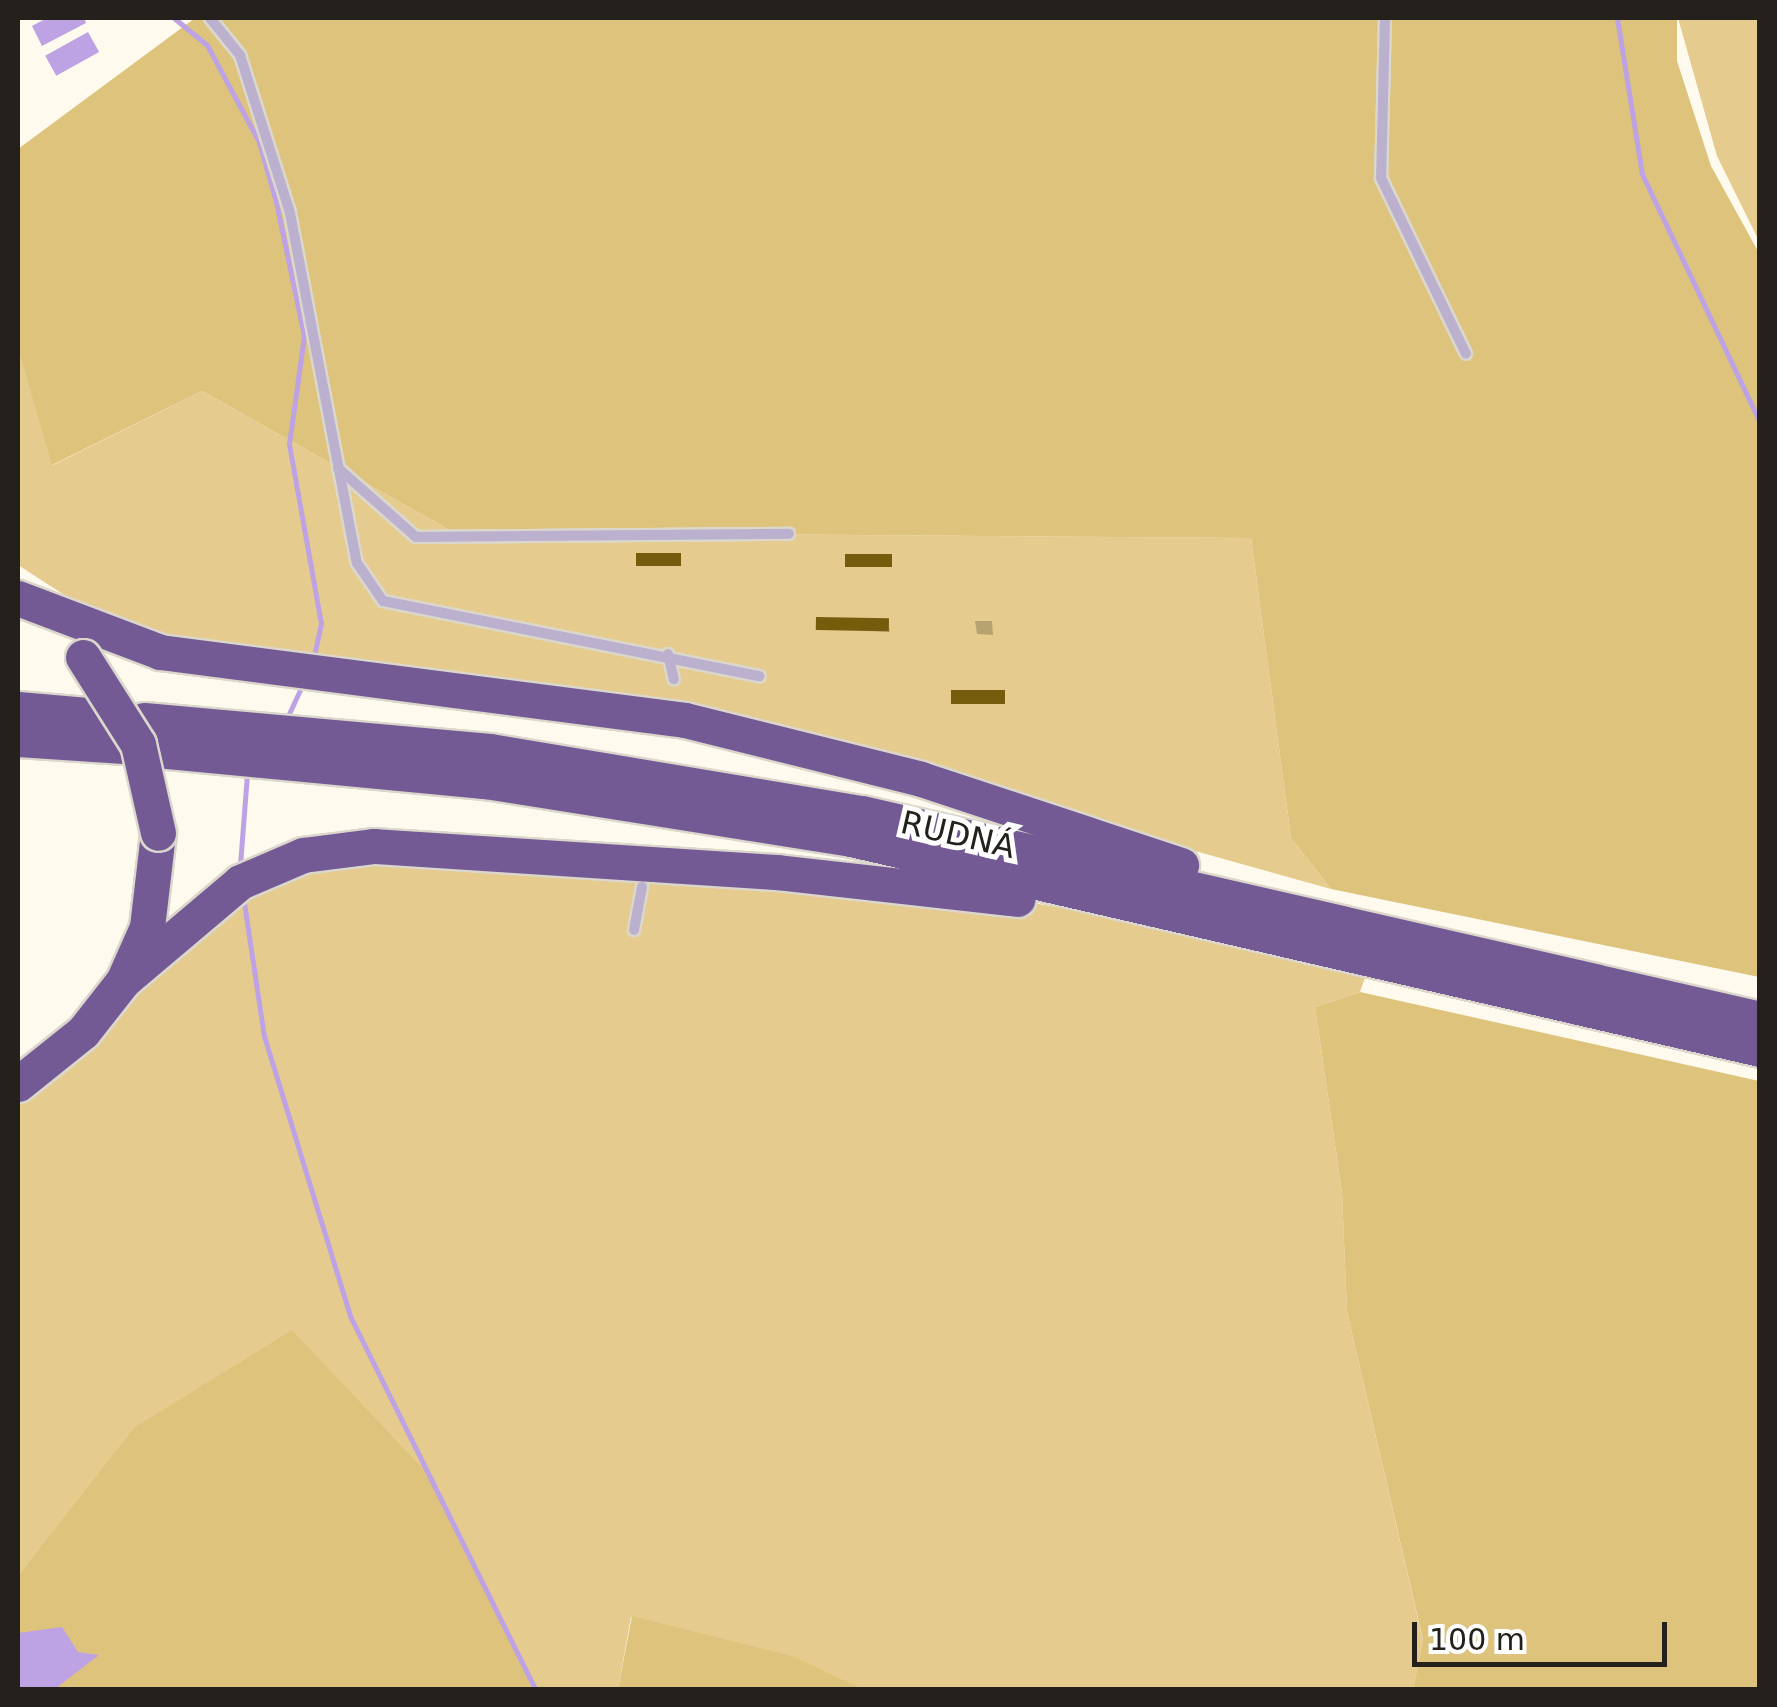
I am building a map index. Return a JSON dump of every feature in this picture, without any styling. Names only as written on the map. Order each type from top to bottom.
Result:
[{"type":"highway","points":[[18,600],[83,657],[138,744],[158,833],[147,927],[123,981]]},
{"type":"highway","points":[[18,600],[160,652],[566,702],[806,748],[1406,938]]},
{"type":"highway","name":"RUDNÁ","points":[[18,709],[134,733],[662,806],[1186,918],[1760,1049]]},
{"type":"highway","name":"RUDNÁ","points":[[18,740],[134,733],[398,740],[671,778],[1760,1019]]},
{"type":"highway","points":[[18,1084],[83,1032],[123,981],[240,882],[303,856],[374,846],[777,872],[1034,902],[1163,928],[1186,918]]},
{"type":"lane","points":[[210,18],[240,54],[290,213],[357,564],[383,601],[668,654],[760,676]]},
{"type":"lane","points":[[1386,18],[1381,178],[1466,354]]},
{"type":"lane","points":[[338,468],[416,537],[788,534]]},
{"type":"lane","points":[[668,654],[674,679]]},
{"type":"lane","points":[[634,930],[642,886]]},
{"type":"shaded area","points":[[47,18],[84,18],[86,23],[42,46],[32,26]]},
{"type":"shaded area","points":[[195,18],[1677,18],[1677,61],[1711,166],[1759,253],[1759,977],[1331,889],[1291,838],[1251,538],[453,532],[202,391],[52,465],[18,349],[18,149]]},
{"type":"shaded area","points":[[1678,18],[1759,18],[1759,241],[1717,156]]},
{"type":"shaded area","points":[[88,32],[99,52],[56,76],[45,56]]},
{"type":"shaded area","points":[[18,349],[53,465],[202,391],[453,532],[1251,538],[1291,838],[1331,889],[665,703],[275,655],[106,622],[18,565]]},
{"type":"shaded area","points":[[303,855],[969,892],[1371,961],[1360,992],[1315,1007],[1342,1193],[1347,1312],[1423,1641],[1413,1689],[858,1689],[631,1617],[618,1689],[536,1689],[522,1663],[76,1505],[18,1576],[18,1084]]},
{"type":"shaded area","points":[[1360,992],[1759,1081],[1759,1689],[1413,1689],[1423,1640],[1347,1312],[1342,1193],[1315,1007]]},
{"type":"shaded area","points":[[292,1330],[428,1474],[536,1689],[18,1690],[18,1576],[134,1428]]},
{"type":"shaded area","points":[[632,1616],[792,1656],[862,1689],[618,1689]]},
{"type":"shaded area","points":[[62,1627],[78,1652],[99,1655],[55,1689],[18,1689],[18,1633]]},
{"type":"building","points":[[636,553],[681,553],[681,566],[636,566]]},
{"type":"building","points":[[845,554],[892,554],[892,567],[845,567]]},
{"type":"building","points":[[816,617],[889,618],[889,631],[816,630]]},
{"type":"building","points":[[951,690],[1005,690],[1005,704],[951,704]]},
{"type":"waterway","points":[[174,18],[207,45],[259,142],[276,202],[304,336],[289,444],[321,623],[314,656]]},
{"type":"waterway","points":[[1617,18],[1642,174],[1760,423]]},
{"type":"waterway","points":[[286,720],[302,685]]},
{"type":"waterway","points":[[240,865],[247,774]]},
{"type":"waterway","points":[[243,896],[264,1036],[350,1316],[536,1690]]}]
